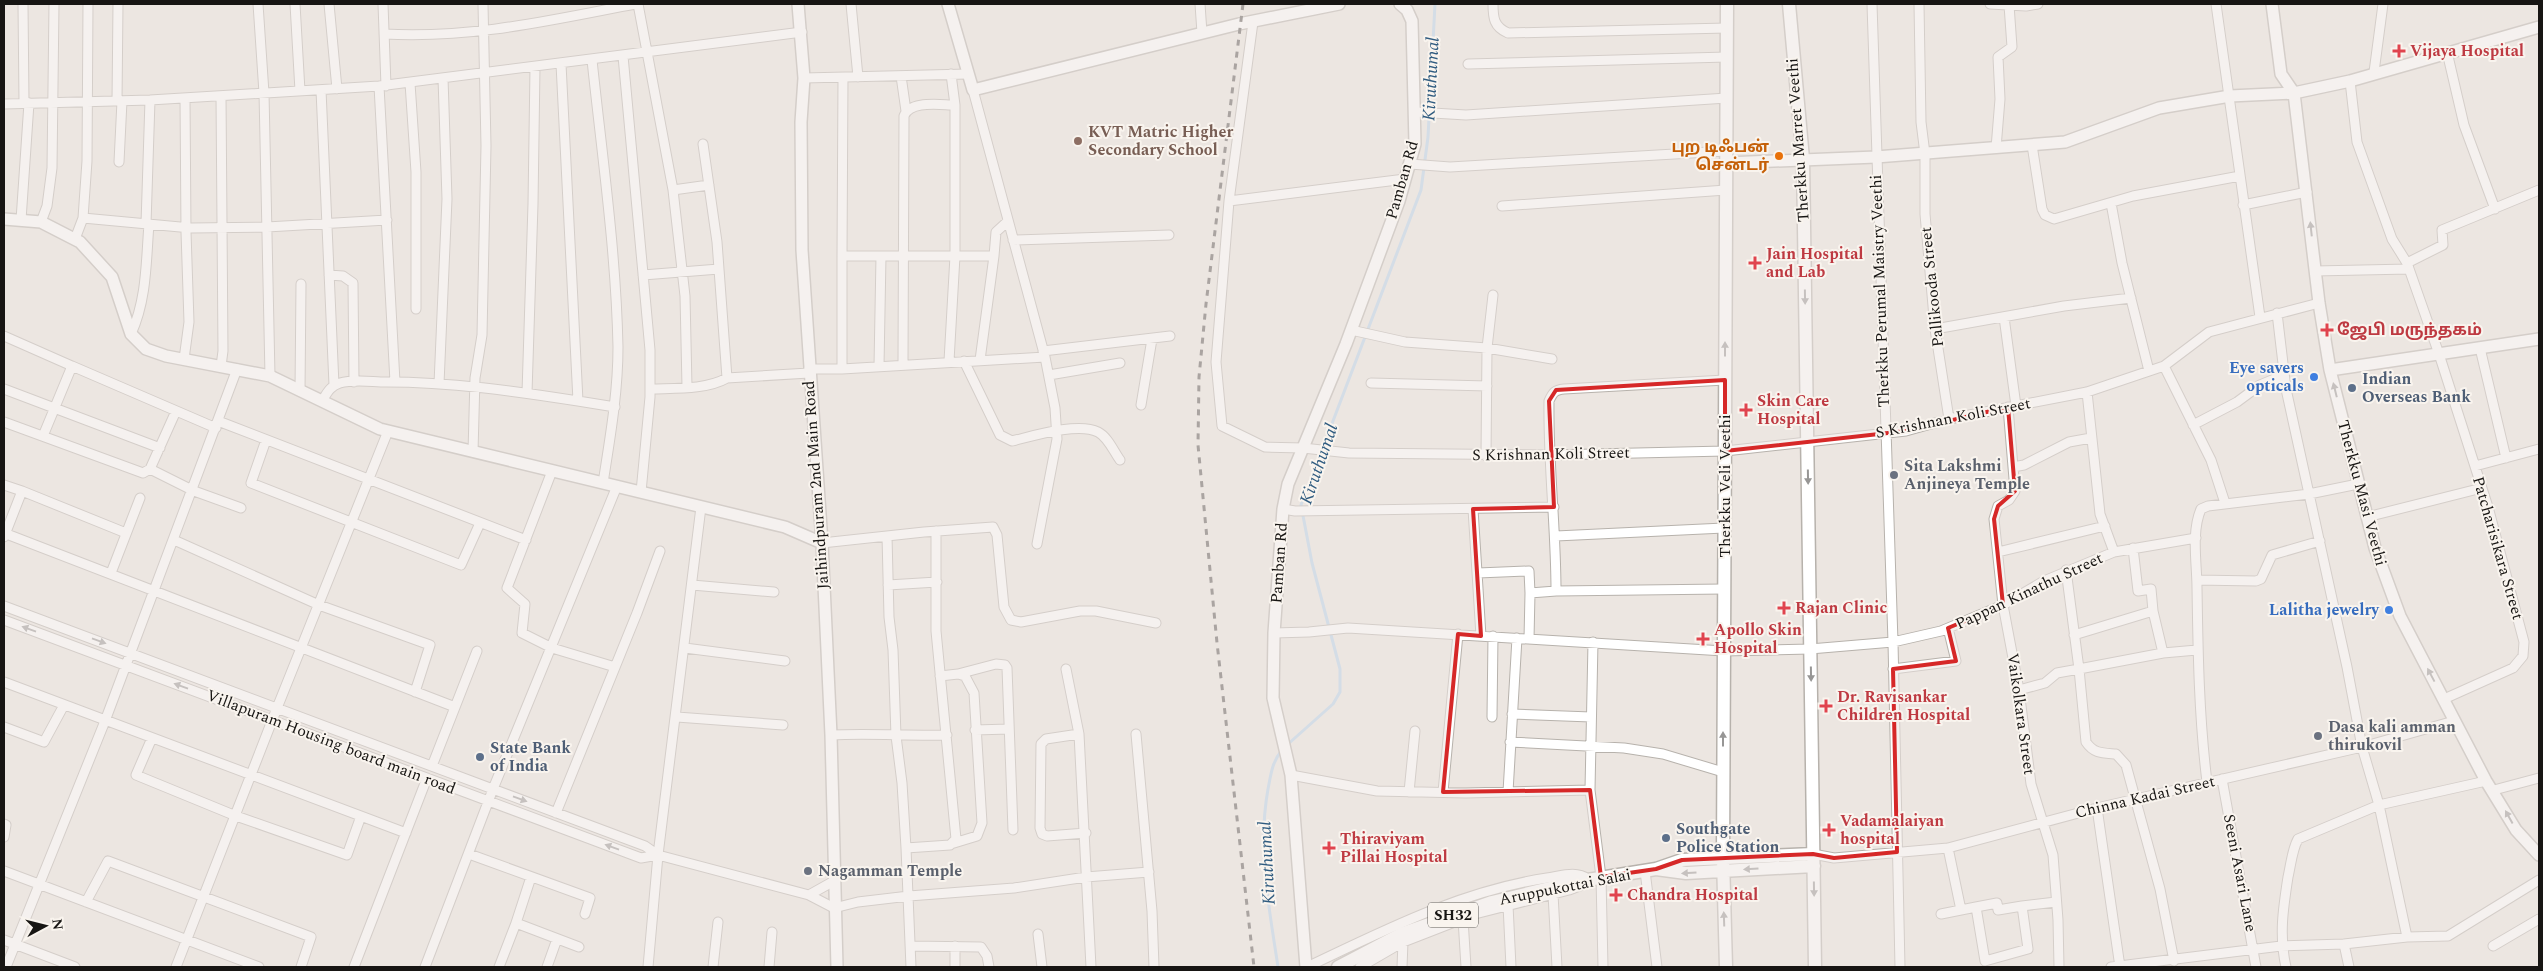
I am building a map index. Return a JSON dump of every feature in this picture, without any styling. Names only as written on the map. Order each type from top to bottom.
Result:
[{"type":"main road","name":"Therkku Veli Veethi","points":[[1726,967],[1723,772],[1727,4]]},
{"type":"main road","name":"Therkku Marret Veethi","points":[[1789,4],[1803,159],[1815,967]]},
{"type":"main road","name":"Aruppukottai Salai","points":[[1338,967],[1401,934],[1492,902],[1582,880],[1650,870],[1686,873],[1723,864],[1814,860]]},
{"type":"street","points":[[21,220],[26,103],[23,4]]},
{"type":"street","points":[[44,214],[52,168],[54,4]]},
{"type":"street","points":[[77,234],[83,218],[87,161],[88,4]]},
{"type":"street","points":[[118,4],[119,162]]},
{"type":"street","points":[[258,4],[264,93],[270,369]]},
{"type":"street","points":[[295,4],[300,91]]},
{"type":"street","points":[[329,4],[337,89]]},
{"type":"street","points":[[383,4],[383,86],[387,220],[395,379]]},
{"type":"street","points":[[473,452],[475,382],[482,335],[486,146],[483,4]]},
{"type":"street","points":[[384,34],[419,36],[484,32],[637,4],[648,52],[673,190],[682,272],[687,388]]},
{"type":"street","name":"Jaihindpuram 2nd Main Road","points":[[798,4],[802,32],[804,78],[801,122],[802,250],[822,543],[837,967]]},
{"type":"street","points":[[851,4],[858,77]]},
{"type":"street","points":[[948,4],[1044,354],[1055,408],[1056,431],[1037,544]]},
{"type":"street","points":[[1200,4],[1202,33]]},
{"type":"street","points":[[972,90],[1202,33],[1339,4]]},
{"type":"street","name":"Pamban Rd","points":[[1307,967],[1291,775],[1273,698],[1274,633],[1289,510],[1288,484],[1307,449],[1355,331],[1405,179],[1414,164],[1419,112],[1412,21],[1407,10],[1400,4]]},
{"type":"street","points":[[1493,4],[1494,22],[1500,30],[1508,33],[1727,28]]},
{"type":"street","name":"Therkku Perumal Maistry Veethi","points":[[1872,4],[1884,433],[1893,642],[1900,967]]},
{"type":"street","name":"Pallikooda Street","points":[[1919,4],[1921,122],[1925,154],[1924,214],[1935,329],[1949,419]]},
{"type":"street","points":[[1990,4],[2038,4]]},
{"type":"street","points":[[2216,4],[2260,317]]},
{"type":"street","points":[[2272,4],[2281,74],[2294,93]]},
{"type":"street","points":[[2374,72],[2383,4]]},
{"type":"street","points":[[1996,148],[2000,99],[1998,57],[2012,47],[2009,5]]},
{"type":"street","points":[[1253,22],[1229,201],[1335,190],[1405,179]]},
{"type":"street","points":[[1414,164],[1433,166],[1726,157],[1803,159],[1876,157],[2065,142],[2159,108],[2230,96],[2294,93],[2350,80],[2539,27]]},
{"type":"street","points":[[4,104],[150,100],[383,86],[802,32]]},
{"type":"street","points":[[2447,52],[2464,125],[2495,208]]},
{"type":"street","points":[[623,56],[643,275],[650,397],[641,492]]},
{"type":"street","points":[[1468,64],[1727,57]]},
{"type":"street","points":[[592,60],[610,225],[618,347],[615,402],[603,483]]},
{"type":"street","points":[[561,64],[578,397]]},
{"type":"street","points":[[527,390],[535,67]]},
{"type":"street","points":[[949,361],[955,256],[955,104],[951,74]]},
{"type":"street","points":[[804,78],[968,74]]},
{"type":"street","points":[[901,76],[906,111],[903,364]]},
{"type":"street","points":[[439,379],[447,199],[443,78]]},
{"type":"street","points":[[842,369],[843,78]]},
{"type":"street","name":"Patcharisikara Street","points":[[2350,80],[2357,142],[2392,239],[2408,266],[2439,354],[2482,488],[2522,632],[2524,649],[2519,662],[2513,668],[2444,699]]},
{"type":"street","points":[[410,82],[416,172],[416,309]]},
{"type":"street","points":[[321,90],[334,379],[322,401]]},
{"type":"street","name":"Therkku Masi Veethi","points":[[2294,93],[2319,303],[2330,370],[2375,548],[2400,616],[2454,721],[2516,830],[2539,855]]},
{"type":"street","points":[[221,96],[222,359]]},
{"type":"street","points":[[185,98],[186,228],[190,322],[186,350]]},
{"type":"street","points":[[1419,112],[1466,115],[1726,98]]},
{"type":"street","points":[[131,334],[138,318],[144,292],[148,224],[150,100]]},
{"type":"street","points":[[906,111],[914,106],[955,104]]},
{"type":"street","points":[[703,144],[719,268],[727,378]]},
{"type":"street","points":[[2032,145],[2045,215],[2049,218],[2059,219],[2133,196],[2240,176]]},
{"type":"street","points":[[673,190],[708,185]]},
{"type":"street","points":[[1502,206],[1726,190]]},
{"type":"street","points":[[2315,272],[2408,266],[2443,245],[2442,230],[2539,190]]},
{"type":"street","points":[[2243,204],[2307,192]]},
{"type":"street","name":"S Krishnan Koli Street","points":[[1229,201],[1216,362],[1222,426],[1265,446],[1328,451],[1486,456],[1549,455],[1725,450],[1884,433],[1926,427],[1949,419],[2087,392],[2164,366],[2209,332],[2260,317],[2319,303]]},
{"type":"street","points":[[2111,204],[2131,298],[2150,371]]},
{"type":"street","points":[[4,218],[21,220],[44,214],[77,234],[80,242],[112,277],[131,334],[146,349],[186,350],[222,359],[237,370],[270,369],[300,391],[388,431],[785,527],[822,543],[993,527],[997,535],[1004,607],[1008,616],[1014,621],[1021,622],[1080,611],[1096,611],[1156,623]]},
{"type":"street","points":[[83,218],[186,228],[267,227],[387,220]]},
{"type":"street","points":[[980,360],[996,232],[1008,221]]},
{"type":"street","points":[[1013,240],[1169,235]]},
{"type":"street","points":[[842,256],[994,256]]},
{"type":"street","points":[[879,366],[880,256]]},
{"type":"street","points":[[643,275],[719,268]]},
{"type":"street","points":[[329,275],[343,276],[353,283],[354,378]]},
{"type":"street","points":[[300,391],[301,284]]},
{"type":"street","points":[[1486,456],[1487,348],[1493,295]]},
{"type":"street","points":[[1935,329],[2131,298]]},
{"type":"street","points":[[2277,313],[2284,375],[2362,747],[2379,805],[2407,937]]},
{"type":"street","points":[[2004,317],[2012,406],[2014,467],[2024,465],[2068,442],[2091,438]]},
{"type":"street","points":[[1355,331],[1405,342],[1487,348],[1552,358]]},
{"type":"street","points":[[4,336],[176,411],[266,440],[526,540]]},
{"type":"street","points":[[650,397],[719,382],[727,378],[1044,354],[1170,336]]},
{"type":"street","points":[[1141,405],[1152,338]]},
{"type":"street","points":[[2330,370],[2539,339]]},
{"type":"street","points":[[2480,348],[2506,458]]},
{"type":"street","points":[[964,361],[1000,435],[1005,440],[1012,441],[1056,431],[1089,429],[1099,433],[1120,460]]},
{"type":"street","points":[[1049,375],[1120,363]]},
{"type":"street","points":[[43,436],[72,366]]},
{"type":"street","points":[[2164,366],[2211,460],[2225,504]]},
{"type":"street","points":[[6,967],[156,590],[237,370]]},
{"type":"street","points":[[2193,425],[2237,402],[2260,385],[2284,375]]},
{"type":"street","points":[[334,379],[439,379],[475,382],[615,402]]},
{"type":"street","points":[[1556,591],[1556,536],[1549,455],[1550,401],[1556,390],[1725,380]]},
{"type":"street","points":[[1371,383],[1487,386]]},
{"type":"street","points":[[4,389],[54,410],[160,448]]},
{"type":"street","points":[[2087,392],[2100,514],[2114,552]]},
{"type":"street","points":[[4,422],[137,472],[146,472],[150,469],[176,411]]},
{"type":"street","points":[[176,967],[253,774],[272,720],[388,431]]},
{"type":"street","points":[[266,440],[250,482],[461,566],[480,523]]},
{"type":"street","points":[[2475,466],[2539,449]]},
{"type":"street","name":"Vaikolkara Street","points":[[2014,467],[2015,483],[2013,496],[1998,506],[1995,511],[1998,552],[2003,605],[2019,690],[2031,784],[2053,855],[2059,967]]},
{"type":"street","points":[[150,469],[193,490],[241,508]]},
{"type":"street","points":[[552,471],[507,588],[525,604],[522,633],[552,648],[615,667]]},
{"type":"street","points":[[2207,782],[2200,726],[2198,650],[2196,538],[2197,517],[2201,509],[2225,504],[2309,494],[2358,484]]},
{"type":"street","points":[[4,485],[126,533]]},
{"type":"street","points":[[425,967],[493,789],[617,486]]},
{"type":"street","points":[[2367,517],[2482,488]]},
{"type":"street","points":[[22,491],[4,534],[156,590],[455,708]]},
{"type":"street","points":[[111,573],[140,498]]},
{"type":"street","points":[[648,967],[658,855],[677,717],[701,507]]},
{"type":"street","points":[[1289,510],[1554,507]]},
{"type":"street","points":[[1473,509],[1481,636]]},
{"type":"street","points":[[1998,552],[2105,526]]},
{"type":"street","points":[[1556,536],[1724,528]]},
{"type":"street","points":[[936,531],[936,631],[947,735],[948,769],[957,835],[954,843]]},
{"type":"street","points":[[887,536],[896,736],[906,848],[911,967]]},
{"type":"street","name":"Pappan Kinathu Street","points":[[1274,633],[1323,631],[1339,628],[1724,651],[1810,649],[1893,642],[1948,628],[2003,605],[2044,580],[2114,552],[2196,538]]},
{"type":"street","points":[[174,540],[319,605],[430,645],[415,692]]},
{"type":"street","points":[[2197,580],[2256,581],[2261,579],[2272,555],[2320,541]]},
{"type":"street","points":[[2133,548],[2138,591],[2151,589],[2163,653]]},
{"type":"street","points":[[556,812],[660,551]]},
{"type":"street","points":[[2066,570],[2086,742],[2091,749],[2116,754],[2124,761],[2160,889],[2174,961]]},
{"type":"street","points":[[1478,573],[1529,571],[1529,639]]},
{"type":"street","points":[[888,585],[937,582]]},
{"type":"street","points":[[692,585],[774,592]]},
{"type":"street","points":[[1530,593],[1724,589]]},
{"type":"street","name":"Villapuram Housing board main road","points":[[4,606],[556,812],[645,846],[658,855],[809,895],[834,908]]},
{"type":"street","points":[[2074,635],[2154,612]]},
{"type":"street","name":"Villapuram Housing board main road","points":[[4,620],[641,858],[658,855]]},
{"type":"street","points":[[1893,669],[1956,661],[1948,628]]},
{"type":"street","points":[[1443,792],[1458,634]]},
{"type":"street","points":[[1492,717],[1493,636]]},
{"type":"street","points":[[1508,792],[1517,638]]},
{"type":"street","points":[[1593,642],[1590,790],[1601,877],[1603,967]]},
{"type":"street","points":[[685,648],[785,661]]},
{"type":"street","points":[[2019,690],[2045,683],[2057,673],[2163,653],[2198,650]]},
{"type":"street","points":[[432,766],[477,651]]},
{"type":"street","points":[[940,676],[958,674],[996,664],[1004,665],[1007,672],[1013,830]]},
{"type":"street","points":[[1066,669],[1079,734],[1086,833],[1086,877],[1091,967]]},
{"type":"street","points":[[906,848],[954,843],[977,836],[982,823],[974,692],[969,680],[958,674]]},
{"type":"street","points":[[4,682],[406,833]]},
{"type":"street","points":[[4,727],[44,742],[64,705]]},
{"type":"street","points":[[1512,714],[1591,717]]},
{"type":"street","points":[[677,717],[783,725]]},
{"type":"street","name":"Chinna Kadai Street","points":[[1814,860],[1948,848],[2097,808],[2362,747],[2454,721]]},
{"type":"street","points":[[975,730],[1009,729]]},
{"type":"street","points":[[1409,792],[1415,731]]},
{"type":"street","points":[[830,735],[866,733],[896,736],[947,735]]},
{"type":"street","points":[[1079,734],[1046,739],[1041,744],[1040,828],[1042,834],[1047,836],[1086,833]]},
{"type":"street","points":[[1136,734],[1149,872],[1154,967]]},
{"type":"street","points":[[152,738],[136,775],[236,816],[347,855],[361,816]]},
{"type":"street","points":[[1510,742],[1591,746],[1663,754],[1723,772]]},
{"type":"street","points":[[1291,775],[1376,791],[1508,792],[1590,790]]},
{"type":"street","points":[[354,967],[427,778]]},
{"type":"street","points":[[2494,790],[2539,778]]},
{"type":"street","name":"Seeni Asari Lane","points":[[2222,779],[2255,950],[2256,967]]},
{"type":"street","points":[[2286,967],[2281,946],[2283,907],[2294,846],[2298,839],[2379,805],[2486,780]]},
{"type":"street","points":[[2097,808],[2117,967],[2174,961],[2187,963],[2281,946],[2344,944],[2407,937],[2448,936],[2539,880]]},
{"type":"street","points":[[4,824],[6,824],[4,837]]},
{"type":"street","points":[[1948,848],[1960,910]]},
{"type":"street","points":[[469,854],[590,898],[585,914]]},
{"type":"street","points":[[86,902],[108,861],[311,937],[301,967]]},
{"type":"street","points":[[1650,870],[1658,967]]},
{"type":"street","points":[[4,871],[259,967]]},
{"type":"street","points":[[834,908],[858,902],[909,896],[1014,888],[1086,877],[1149,872]]},
{"type":"street","points":[[1307,967],[1409,919],[1478,893],[1526,881],[1573,874],[1583,876],[1579,887],[1508,905],[1463,919],[1403,942],[1360,967]]},
{"type":"street","points":[[499,967],[531,877]]},
{"type":"street","points":[[809,895],[834,881]]},
{"type":"street","points":[[1553,894],[1557,967]]},
{"type":"street","points":[[1941,914],[1997,903],[1998,910],[2056,902]]},
{"type":"street","points":[[1508,905],[1511,967]]},
{"type":"street","points":[[1976,906],[1985,962],[2028,949],[2022,906]]},
{"type":"street","points":[[1463,919],[1466,967]]},
{"type":"street","points":[[2493,946],[2539,919]]},
{"type":"street","points":[[713,967],[718,922]]},
{"type":"street","points":[[516,923],[579,947]]},
{"type":"street","points":[[769,967],[772,932]]},
{"type":"street","points":[[1038,934],[1042,967]]},
{"type":"street","points":[[547,967],[557,939]]},
{"type":"street","points":[[4,940],[74,967]]},
{"type":"street","points":[[1402,967],[1403,942]]},
{"type":"street","points":[[2344,944],[2349,967]]},
{"type":"street","points":[[910,946],[981,947],[988,956],[989,967]]},
{"type":"street","points":[[954,946],[955,967]]},
{"type":"highlighted area","points":[[1725,380],[1725,451],[1906,431],[2008,407],[2015,491],[1998,506],[1994,519],[2003,605],[1948,628],[1956,661],[1893,669],[1897,852],[1834,858],[1813,854],[1682,860],[1656,869],[1601,877],[1590,790],[1443,792],[1458,634],[1481,636],[1473,509],[1554,507],[1549,401],[1556,390]]},
{"type":"waterway","name":"Kiruthumal","points":[[1287,745],[1333,704],[1340,692],[1340,669],[1312,563],[1301,505],[1421,190],[1428,137],[1435,4]]},
{"type":"waterway","name":"Kiruthumal","points":[[1278,967],[1268,900],[1264,834],[1265,812],[1271,773],[1276,759],[1282,750]]},
{"type":"railway","points":[[1243,4],[1206,304],[1199,377],[1198,445],[1217,643],[1254,967]]},
{"type":"place","name":"Vijaya Hospital","points":[[2399,51]]},
{"type":"place","name":"KVT Matric Higher Secondary School","points":[[1078,141]]},
{"type":"place","name":"புற டிஃபன் சென்டர்","points":[[1779,156]]},
{"type":"place","name":"Jain Hospital and Lab","points":[[1755,263]]},
{"type":"place","name":"ஜேபி மருந்தகம்","points":[[2327,330]]},
{"type":"place","name":"Eye savers opticals","points":[[2314,377]]},
{"type":"place","name":"Indian Overseas Bank","points":[[2352,388]]},
{"type":"place","name":"Skin Care Hospital","points":[[1746,410]]},
{"type":"place","name":"Sita Lakshmi Anjineya Temple","points":[[1894,475]]},
{"type":"place","name":"Rajan Clinic","points":[[1784,608]]},
{"type":"place","name":"Lalitha jewelry","points":[[2389,610]]},
{"type":"place","name":"Apollo Skin Hospital","points":[[1703,639]]},
{"type":"place","name":"Dr. Ravisankar Children Hospital","points":[[1826,706]]},
{"type":"place","name":"Dasa kali amman thirukovil","points":[[2318,736]]},
{"type":"place","name":"State Bank of India","points":[[480,757]]},
{"type":"place","name":"Vadamalaiyan hospital","points":[[1829,830]]},
{"type":"place","name":"Southgate Police Station","points":[[1666,838]]},
{"type":"place","name":"Thiraviyam Pillai Hospital","points":[[1329,848]]},
{"type":"place","name":"Nagamman Temple","points":[[808,871]]},
{"type":"place","name":"Chandra Hospital","points":[[1616,895]]}]
